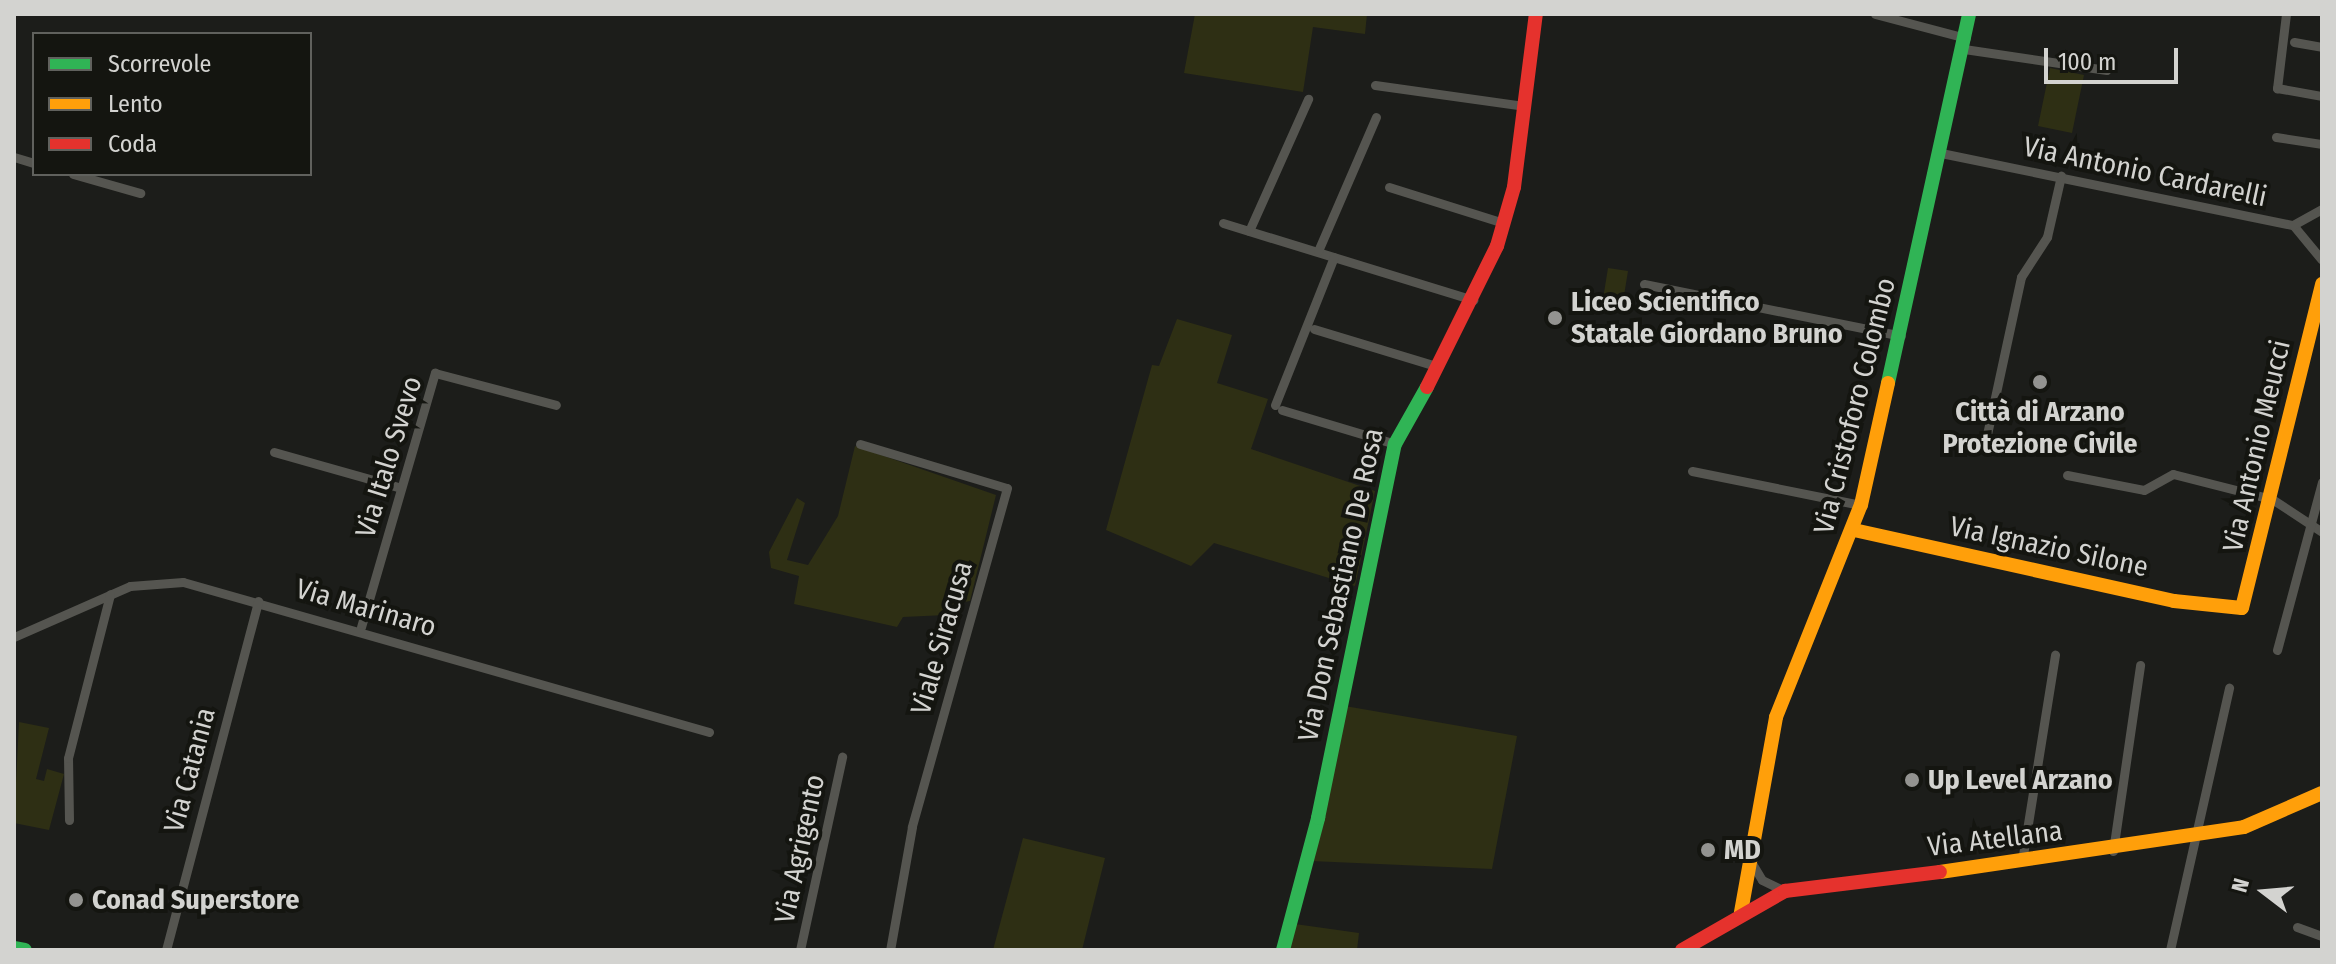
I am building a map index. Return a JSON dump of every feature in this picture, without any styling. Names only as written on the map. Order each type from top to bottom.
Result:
[{"type":"street","name":"Via Don Sebastiano De Rosa","points":[[1283,950],[1318,818],[1395,444],[1473,300],[1504,223],[1536,14]]},
{"type":"street","points":[[1875,14],[1965,44],[2106,70]]},
{"type":"street","name":"Via Cristoforo Colombo","points":[[1741,912],[1776,717],[1854,530],[1861,505],[1901,336],[1969,14]]},
{"type":"street","points":[[2286,14],[2277,88],[2322,96]]},
{"type":"street","points":[[2294,42],[2322,47]]},
{"type":"street","points":[[1375,85],[1524,106]]},
{"type":"street","points":[[1249,231],[1308,99]]},
{"type":"street","points":[[1318,251],[1376,117]]},
{"type":"street","points":[[2276,137],[2322,144]]},
{"type":"street","name":"Via Antonio Cardarelli","points":[[1941,153],[2293,225],[2322,260]]},
{"type":"street","points":[[80,176],[140,193]]},
{"type":"street","points":[[1986,439],[2021,277],[2047,237],[2061,176]]},
{"type":"street","points":[[1389,187],[1504,223]]},
{"type":"street","points":[[2293,225],[2322,209]]},
{"type":"street","points":[[1223,223],[1473,300]]},
{"type":"street","points":[[1334,257],[1278,408],[1395,444]]},
{"type":"street","points":[[1644,284],[1901,336]]},
{"type":"street","name":"Via Antonio Meucci","points":[[2232,612],[2249,599],[2322,284]]},
{"type":"street","points":[[1314,329],[1436,366]]},
{"type":"street","name":"Via Italo Svevo","points":[[361,627],[436,372],[556,405]]},
{"type":"street","name":"Viale Siracusa","points":[[860,444],[1007,488],[912,827],[890,950]]},
{"type":"street","points":[[274,452],[401,488]]},
{"type":"street","points":[[1692,471],[1861,505]]},
{"type":"street","points":[[2067,475],[2144,490],[2173,474],[2272,499],[2317,530]]},
{"type":"street","points":[[2277,650],[2317,530],[2322,482]]},
{"type":"street","name":"Via Ignazio Silone","points":[[1854,530],[2232,612]]},
{"type":"street","name":"Via Marinaro","points":[[14,637],[110,594],[171,581],[361,627],[709,732]]},
{"type":"street","points":[[69,820],[68,758],[110,594]]},
{"type":"street","name":"Via Catania","points":[[166,950],[258,601]]},
{"type":"street","points":[[2022,861],[2055,655]]},
{"type":"street","points":[[2113,851],[2140,665]]},
{"type":"street","points":[[2170,950],[2229,688]]},
{"type":"street","name":"Via Agrigento","points":[[800,950],[842,757]]},
{"type":"street","name":"Via Atellana","points":[[1682,950],[1741,912],[1785,891],[2196,838],[2244,827],[2322,793]]},
{"type":"street","points":[[1750,860],[1762,880],[1785,891]]},
{"type":"street","points":[[2297,927],[2322,936]]},
{"type":"street","points":[[14,948],[25,950]]},
{"type":"green space","points":[[1195,14],[1367,14],[1365,34],[1313,27],[1303,92],[1184,73]]},
{"type":"green space","points":[[2050,68],[2084,75],[2072,133],[2038,126]]},
{"type":"green space","points":[[1608,268],[1628,271],[1622,308],[1602,305]]},
{"type":"green space","points":[[1177,319],[1232,335],[1217,383],[1268,399],[1251,449],[1375,491],[1355,586],[1214,543],[1191,566],[1106,530],[1152,365],[1159,366]]},
{"type":"green space","points":[[855,446],[996,495],[970,601],[953,604],[946,615],[903,617],[897,627],[794,604],[799,576],[771,568],[769,552],[797,498],[805,503],[787,560],[808,565],[838,516]]},
{"type":"green space","points":[[1345,706],[1517,736],[1492,869],[1311,861]]},
{"type":"green space","points":[[19,722],[49,728],[36,779],[44,781],[47,769],[64,774],[49,830],[14,823]]},
{"type":"green space","points":[[1023,838],[1105,858],[1082,950],[993,950]]},
{"type":"green space","points":[[1295,924],[1359,933],[1357,950],[1288,950]]},
{"type":"traffic: fast","points":[[1888,383],[1969,14]]},
{"type":"traffic: fast","points":[[1283,950],[1318,818],[1395,444],[1427,387]]},
{"type":"traffic: fast","points":[[14,948],[25,950]]},
{"type":"traffic: slow","points":[[1854,530],[2174,601],[2242,608],[2322,284]]},
{"type":"traffic: slow","points":[[1741,912],[1776,717],[1861,505],[1888,383]]},
{"type":"traffic: slow","points":[[1940,872],[2244,827],[2322,793]]},
{"type":"traffic: jam","points":[[1427,387],[1497,246],[1514,187],[1536,14]]},
{"type":"traffic: jam","points":[[1682,950],[1785,891],[1940,872]]},
{"type":"place","name":"Liceo Scientifico Statale Giordano Bruno","points":[[1555,318]]},
{"type":"place","name":"Città di Arzano Protezione Civile","points":[[2040,382]]},
{"type":"place","name":"Up Level Arzano","points":[[1912,780]]},
{"type":"place","name":"MD","points":[[1708,850]]},
{"type":"place","name":"Conad Superstore","points":[[76,900]]}]
